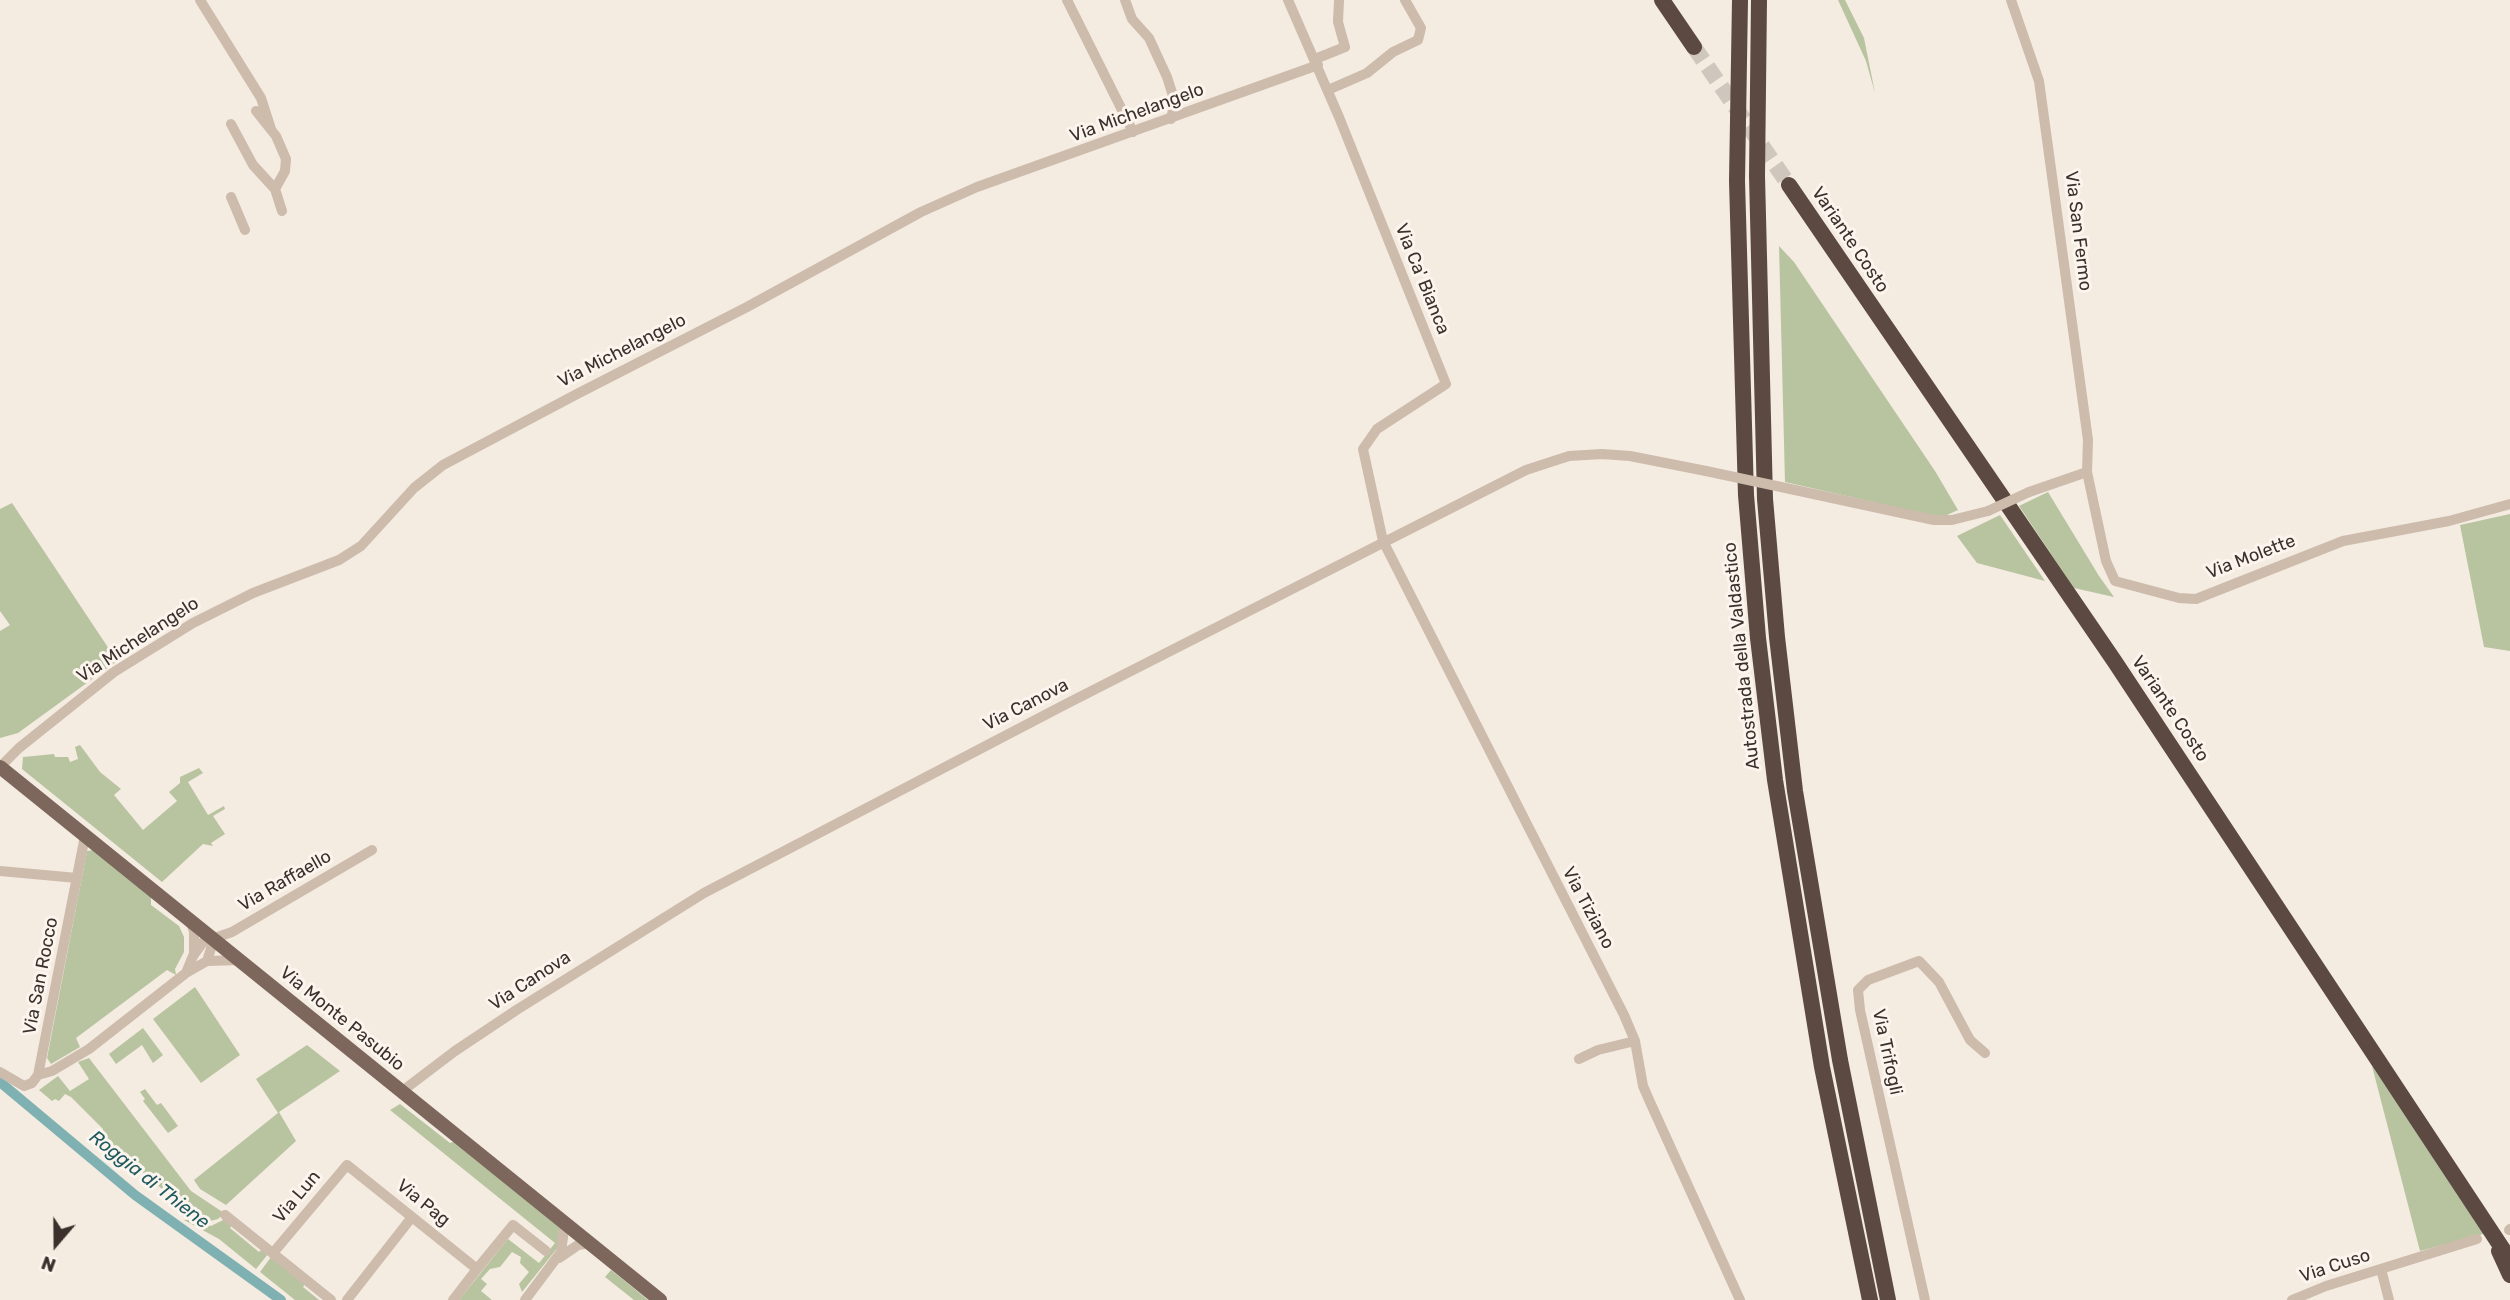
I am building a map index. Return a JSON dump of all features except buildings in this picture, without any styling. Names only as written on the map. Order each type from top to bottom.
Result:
[{"type":"highway","points":[[1662,0],[1694,47]]},
{"type":"highway","name":"Autostrada della Valdastico","points":[[1740,0],[1737,167],[1744,440],[1758,638],[1775,780],[1822,1067],[1870,1300]]},
{"type":"highway","name":"Autostrada della Valdastico","points":[[1759,0],[1757,176],[1765,499],[1777,637],[1795,791],[1830,1006],[1888,1300]]},
{"type":"highway","name":"Variante Costo","points":[[1789,185],[2115,662],[2510,1260]]},
{"type":"highway","points":[[2483,1216],[2510,1275]]},
{"type":"main road","name":"Via Monte Pasubio","points":[[0,767],[660,1300]]},
{"type":"street","points":[[200,0],[261,98],[271,129],[286,159],[285,171],[275,189]]},
{"type":"street","points":[[1066,0],[1133,132]]},
{"type":"street","points":[[1125,0],[1132,19],[1149,38],[1167,77],[1175,102],[1171,119]]},
{"type":"street","name":"Via Michelangelo","points":[[0,767],[19,748],[114,672],[193,623],[253,593],[339,560],[361,546],[414,488],[443,466],[747,307],[921,212],[977,187],[1171,119],[1316,62],[1345,47],[1338,22],[1339,0]]},
{"type":"street","points":[[1328,90],[1367,73],[1393,52],[1418,40],[1421,28],[1405,0]]},
{"type":"street","name":"Via San Fermo","points":[[2011,0],[2036,69],[2045,118],[2087,426],[2087,472]]},
{"type":"street","name":"Via Ca' Bianca","points":[[1290,1],[1446,384],[1377,429],[1363,449],[1383,541]]},
{"type":"street","points":[[209,13],[210,27]]},
{"type":"street","points":[[256,111],[271,129]]},
{"type":"street","points":[[231,124],[253,166],[275,189],[282,211]]},
{"type":"street","points":[[231,197],[245,230]]},
{"type":"street","name":"Via Canova","points":[[401,1092],[497,1023],[704,893],[1383,541],[1526,470],[1569,456],[1630,456],[1934,520],[1952,520],[1988,511],[2029,492],[2087,472]]},
{"type":"street","name":"Via Molette","points":[[2087,472],[2106,561],[2115,581],[2179,598],[2196,598],[2343,541],[2449,521],[2510,504]]},
{"type":"street","name":"Via Tiziano","points":[[1383,541],[1635,1041],[1650,1102],[1740,1300]]},
{"type":"street","name":"Via San Rocco","points":[[38,1075],[85,836]]},
{"type":"street","name":"Via Raffaello","points":[[194,954],[204,942],[232,932],[372,850]]},
{"type":"street","points":[[0,871],[77,877]]},
{"type":"street","points":[[186,973],[194,954],[194,932],[190,920]]},
{"type":"street","points":[[208,961],[214,939]]},
{"type":"street","points":[[0,1072],[24,1086],[32,1083],[38,1075],[51,1071],[89,1049],[186,973],[208,961],[240,961]]},
{"type":"street","name":"Via Trifogli","points":[[1925,1300],[1860,1010],[1858,989],[1868,980],[1919,961],[1940,982],[1970,1040],[1985,1053]]},
{"type":"street","points":[[1580,1059],[1598,1050],[1635,1041]]},
{"type":"street","name":"Via Pag","points":[[347,1165],[477,1269]]},
{"type":"street","name":"Via Lun","points":[[273,1252],[347,1165]]},
{"type":"street","points":[[225,1215],[331,1300]]},
{"type":"street","points":[[347,1300],[412,1217]]},
{"type":"street","points":[[525,1300],[557,1259],[565,1239],[565,1222]]},
{"type":"street","points":[[453,1300],[513,1225],[546,1251]]},
{"type":"street","name":"Via Cuso","points":[[2292,1300],[2477,1239]]},
{"type":"street","points":[[557,1259],[578,1245],[590,1243]]},
{"type":"street","points":[[2385,1268],[2389,1300]]},
{"type":"green space","points":[[1838,0],[1845,0],[1864,38],[1875,93],[1866,61]]},
{"type":"green space","points":[[1779,246],[1794,262],[1935,471],[1958,510],[1947,515],[1930,515],[1785,482]]},
{"type":"green space","points":[[2048,492],[2114,597],[2074,588],[2019,506]]},
{"type":"green space","points":[[12,503],[117,661],[18,733],[0,738],[0,631],[10,625],[0,611],[0,509]]},
{"type":"green space","points":[[2510,514],[2510,651],[2484,647],[2460,525]]},
{"type":"green space","points":[[2000,515],[2045,581],[1977,563],[1957,536]]},
{"type":"green space","points":[[80,745],[100,772],[121,789],[114,795],[143,830],[177,801],[169,792],[180,783],[180,777],[199,768],[203,773],[188,782],[208,815],[224,806],[225,809],[213,816],[225,834],[211,843],[213,846],[203,844],[162,882],[22,769],[23,757],[54,754],[55,757],[68,757],[70,762],[78,759],[75,747]]},
{"type":"green space","points":[[94,850],[151,895],[151,905],[179,926],[184,937],[184,952],[175,969],[176,975],[167,970],[76,1038],[80,1047],[51,1064],[47,1058],[87,851]]},
{"type":"green space","points":[[195,987],[240,1055],[201,1083],[153,1019]]},
{"type":"green space","points":[[143,1028],[163,1055],[153,1063],[142,1045],[116,1064],[109,1054]]},
{"type":"green space","points":[[307,1045],[340,1071],[279,1112],[296,1141],[226,1205],[200,1189],[194,1180],[278,1113],[256,1079]]},
{"type":"green space","points":[[89,1058],[191,1191],[224,1213],[218,1219],[210,1221],[191,1213],[101,1138],[103,1129],[71,1097],[65,1094],[59,1101],[52,1101],[39,1090],[58,1076],[70,1091],[89,1079],[78,1062]]},
{"type":"green space","points":[[2372,1066],[2487,1233],[2420,1251]]},
{"type":"green space","points":[[145,1089],[157,1105],[161,1103],[178,1126],[168,1133],[143,1101],[145,1099],[140,1092]]},
{"type":"green space","points":[[400,1104],[450,1143],[456,1141],[560,1228],[559,1246],[522,1292],[519,1284],[529,1272],[520,1263],[521,1257],[512,1252],[500,1267],[490,1269],[481,1279],[487,1284],[481,1291],[492,1300],[459,1300],[508,1239],[539,1263],[555,1243],[390,1110]]},
{"type":"green space","points":[[192,1219],[211,1226],[225,1219],[232,1225],[230,1228],[259,1252],[262,1249],[268,1254],[256,1269],[219,1239],[184,1220]]},
{"type":"green space","points":[[271,1257],[305,1284],[303,1287],[319,1300],[295,1300],[260,1272]]},
{"type":"green space","points":[[611,1270],[648,1300],[634,1300],[605,1277]]},
{"type":"waterway","name":"Roggia di Thiene","points":[[0,1082],[135,1195],[281,1300]]},
{"type":"tunnel","points":[[1694,47],[1789,185]]}]
